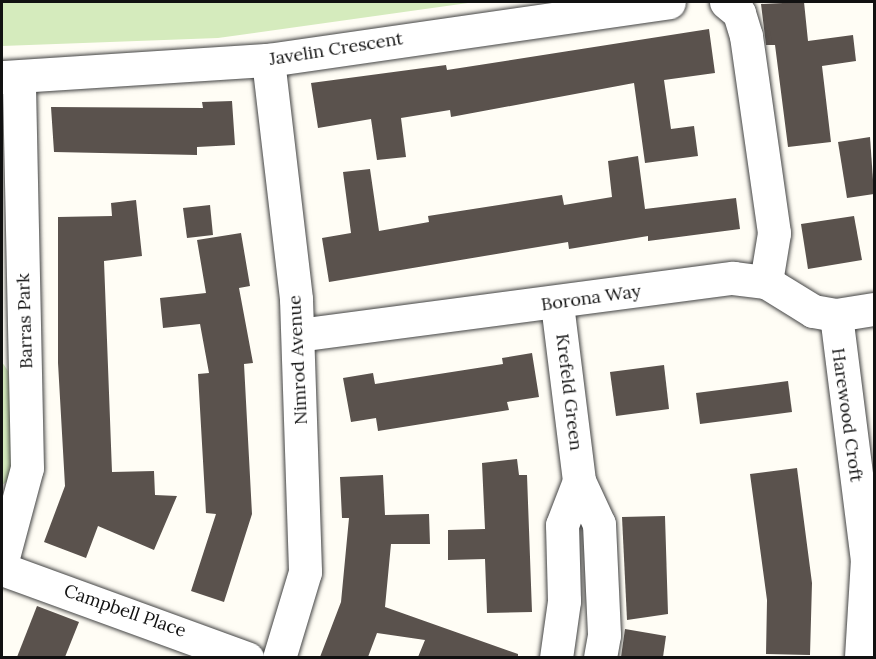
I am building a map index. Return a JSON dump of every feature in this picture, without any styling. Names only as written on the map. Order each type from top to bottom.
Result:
[{"type":"street","name":"Javelin Crescent","points":[[10,77],[268,60],[669,2]]},
{"type":"street","points":[[726,2],[739,13],[746,36],[774,233],[766,282]]},
{"type":"street","name":"Nimrod Avenue","points":[[268,60],[298,335],[305,572],[279,657]]},
{"type":"street","name":"Barras Park","points":[[2,561],[9,513],[27,468],[14,341],[10,77]]},
{"type":"street","name":"Borona Way","points":[[298,335],[557,304],[733,278],[766,282],[813,312],[836,315],[874,309]]},
{"type":"street","name":"Krefeld Green","points":[[557,304],[579,481],[599,524],[604,635],[600,657]]},
{"type":"street","name":"Harewood Croft","points":[[836,315],[867,559],[861,657]]},
{"type":"street","name":"Krefeld Green","points":[[556,657],[564,601],[562,525],[579,481]]},
{"type":"street","name":"Campbell Place","points":[[2,569],[247,657]]},
{"type":"green space","points":[[2,2],[475,2],[218,38],[2,46]]},
{"type":"green space","points":[[2,362],[8,371],[15,459],[12,478],[2,485]]},
{"type":"building","points":[[804,2],[808,41],[853,35],[856,61],[822,66],[831,142],[788,147],[775,45],[766,45],[761,4]]},
{"type":"building","points":[[709,29],[715,73],[664,80],[671,129],[694,126],[698,156],[645,163],[634,83],[451,117],[450,110],[401,118],[406,157],[377,160],[371,119],[318,128],[311,83],[446,65],[447,70]]},
{"type":"building","points":[[232,101],[235,145],[197,147],[197,155],[54,152],[51,107],[203,108],[202,102]]},
{"type":"building","points":[[870,137],[874,194],[847,198],[838,142]]},
{"type":"building","points":[[638,156],[645,209],[736,198],[740,229],[648,241],[648,236],[569,249],[568,242],[329,282],[322,238],[351,233],[343,172],[370,169],[379,231],[429,222],[428,216],[562,195],[564,205],[612,197],[608,161]]},
{"type":"building","points":[[136,200],[142,256],[104,261],[112,472],[154,471],[155,495],[177,496],[154,550],[98,526],[86,558],[44,542],[65,486],[58,363],[58,217],[112,216],[111,203]]},
{"type":"building","points":[[210,205],[213,235],[187,238],[183,208]]},
{"type":"building","points":[[854,216],[862,260],[808,269],[801,224]]},
{"type":"building","points":[[241,233],[250,286],[239,288],[253,363],[244,364],[252,514],[224,602],[191,591],[216,514],[206,513],[198,374],[209,373],[200,324],[163,328],[160,298],[206,293],[197,240]]},
{"type":"building","points":[[532,353],[539,397],[507,402],[509,410],[378,431],[376,418],[351,422],[343,378],[373,373],[375,384],[503,364],[502,358]]},
{"type":"building","points":[[664,365],[669,409],[616,416],[610,372]]},
{"type":"building","points":[[788,381],[792,412],[700,424],[696,393]]},
{"type":"building","points":[[517,459],[519,475],[527,475],[532,612],[487,613],[485,559],[448,560],[448,530],[485,529],[482,463]]},
{"type":"building","points":[[797,468],[812,583],[810,655],[766,654],[767,600],[750,474]]},
{"type":"building","points":[[383,475],[385,515],[429,514],[430,544],[391,544],[385,607],[518,654],[518,657],[418,657],[425,640],[377,633],[368,657],[320,657],[341,602],[349,518],[342,518],[340,477]]},
{"type":"building","points":[[665,516],[668,614],[627,620],[622,517]]},
{"type":"building","points":[[37,606],[79,622],[65,657],[17,657]]},
{"type":"building","points":[[625,629],[666,636],[663,657],[621,657]]}]
